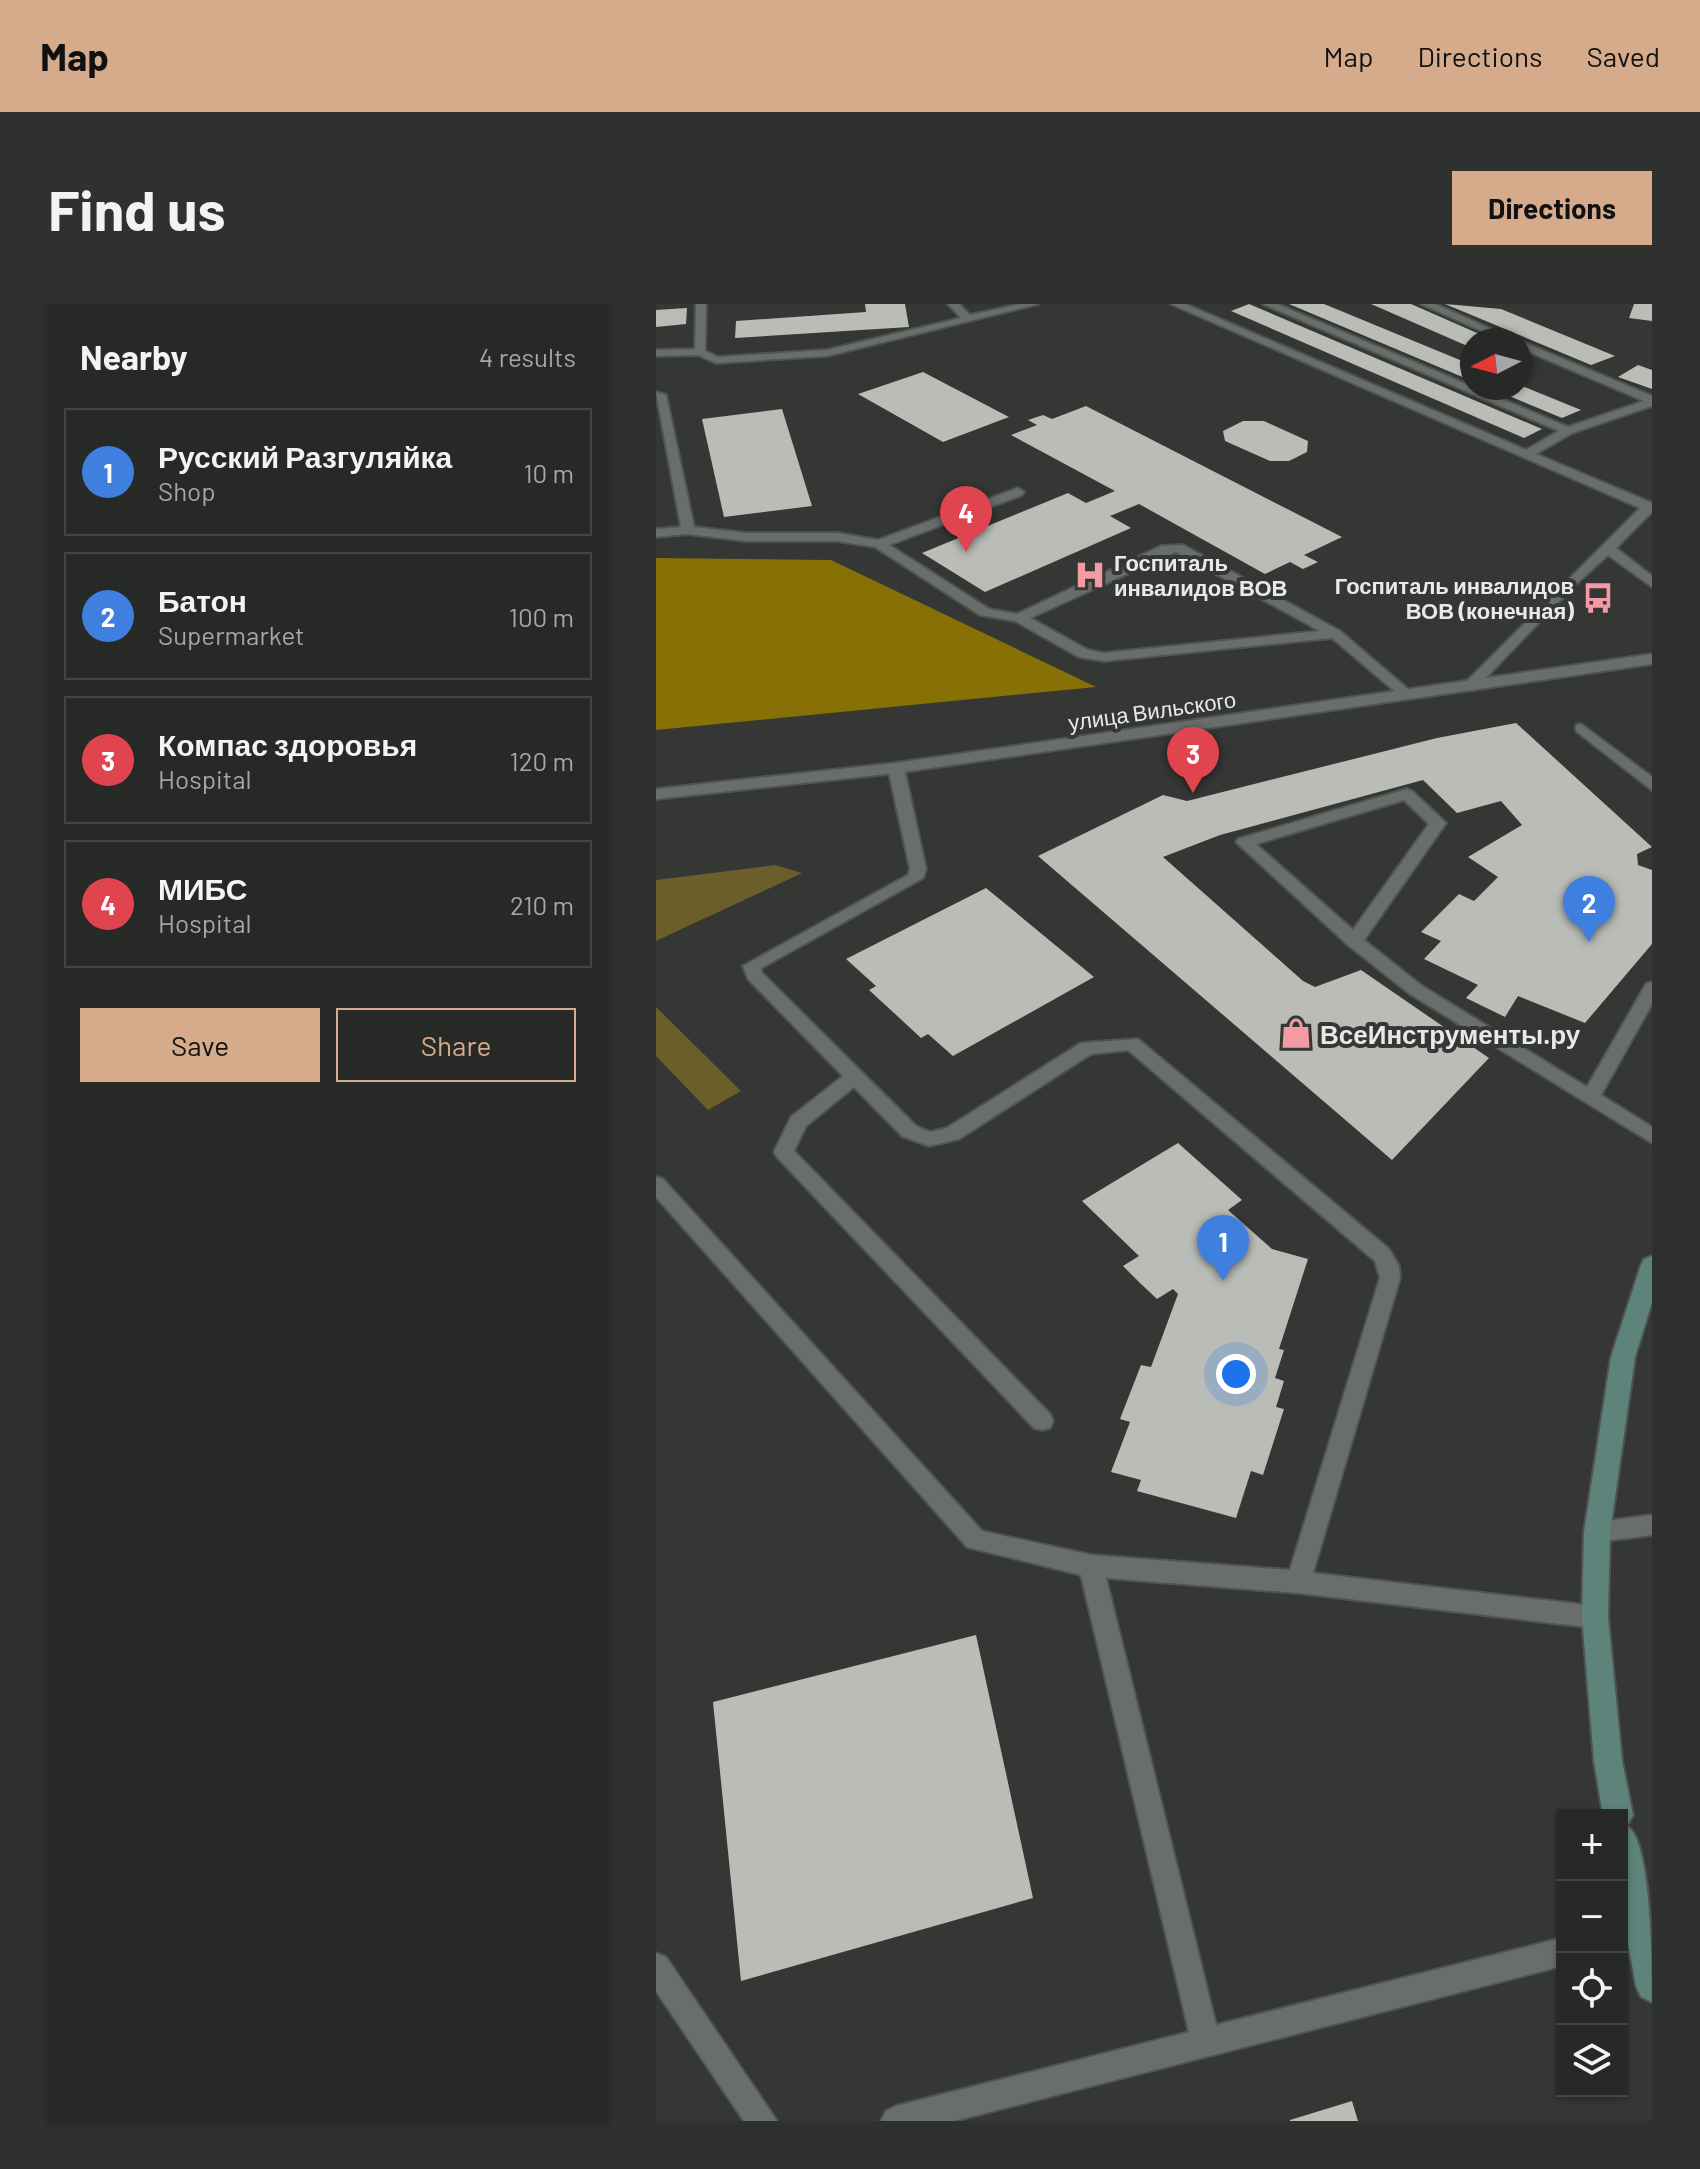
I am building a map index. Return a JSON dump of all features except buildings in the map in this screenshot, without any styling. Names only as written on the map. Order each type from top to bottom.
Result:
[{"type":"main road","points":[[1617,1809],[1608,1761],[1595,1617],[1597,1532],[1623,1357],[1652,1265]]},
{"type":"main road","points":[[1626,1881],[1631,1934],[1652,1986]]},
{"type":"street","name":"улица Вильского","points":[[656,794],[896,768],[1652,659]]},
{"type":"lane","points":[[700,352],[701,304]]},
{"type":"lane","points":[[953,304],[968,319]]},
{"type":"lane","points":[[656,353],[700,352],[716,360],[827,353],[1033,304]]},
{"type":"lane","points":[[1180,305],[1198,304]]},
{"type":"lane","points":[[1268,304],[1568,431]]},
{"type":"lane","points":[[1426,304],[1483,328]]},
{"type":"lane","points":[[1180,305],[1650,508],[1572,580],[1469,687]]},
{"type":"lane","points":[[1532,349],[1652,401]]},
{"type":"lane","points":[[656,395],[660,395],[688,530]]},
{"type":"lane","points":[[1527,454],[1568,431],[1652,401]]},
{"type":"lane","points":[[879,544],[1018,492]]},
{"type":"lane","points":[[656,533],[688,530],[746,537],[837,537],[879,544],[985,612],[1019,618],[1084,654],[1104,657],[1335,634]]},
{"type":"lane","points":[[1019,618],[1166,549],[1178,548],[1335,634],[1409,696]]},
{"type":"lane","points":[[1608,548],[1652,583]]},
{"type":"lane","points":[[1581,728],[1652,785]]},
{"type":"lane","points":[[896,768],[918,869],[915,878],[752,966],[754,975],[909,1131],[929,1139],[952,1134],[1087,1048],[1132,1043],[1382,1255],[1389,1266],[1390,1278],[1298,1582]]},
{"type":"lane","points":[[1354,941],[1438,823],[1407,794],[1244,842],[1354,941],[1416,990],[1652,1136]]},
{"type":"lane","points":[[1590,1098],[1652,988]]},
{"type":"lane","points":[[855,1077],[798,1122],[784,1152],[1042,1421]]},
{"type":"lane","points":[[656,1184],[975,1540],[1091,1566],[1298,1582],[1595,1617]]},
{"type":"lane","points":[[1597,1532],[1652,1525]]},
{"type":"lane","points":[[1091,1566],[1206,2044]]},
{"type":"lane","points":[[896,2121],[1558,1953]]},
{"type":"lane","points":[[656,1967],[762,2121]]},
{"type":"shaded area","points":[[656,558],[831,560],[1096,687],[656,730]]},
{"type":"shaded area","points":[[775,865],[802,873],[656,941],[656,880]]},
{"type":"shaded area","points":[[656,1007],[741,1091],[708,1110],[656,1056]]},
{"type":"place","name":"МИБС","points":[[966,552]]},
{"type":"place","name":"Госпиталь инвалидов ВОВ","points":[[1090,575]]},
{"type":"place","name":"Госпиталь инвалидов ВОВ (конечная)","points":[[1598,598]]},
{"type":"place","name":"Компас здоровья","points":[[1193,793]]},
{"type":"place","name":"Батон","points":[[1589,942]]},
{"type":"place","name":"ВсеИнструменты.ру","points":[[1296,1033]]},
{"type":"place","name":"Русский Разгуляйка","points":[[1223,1281]]}]
